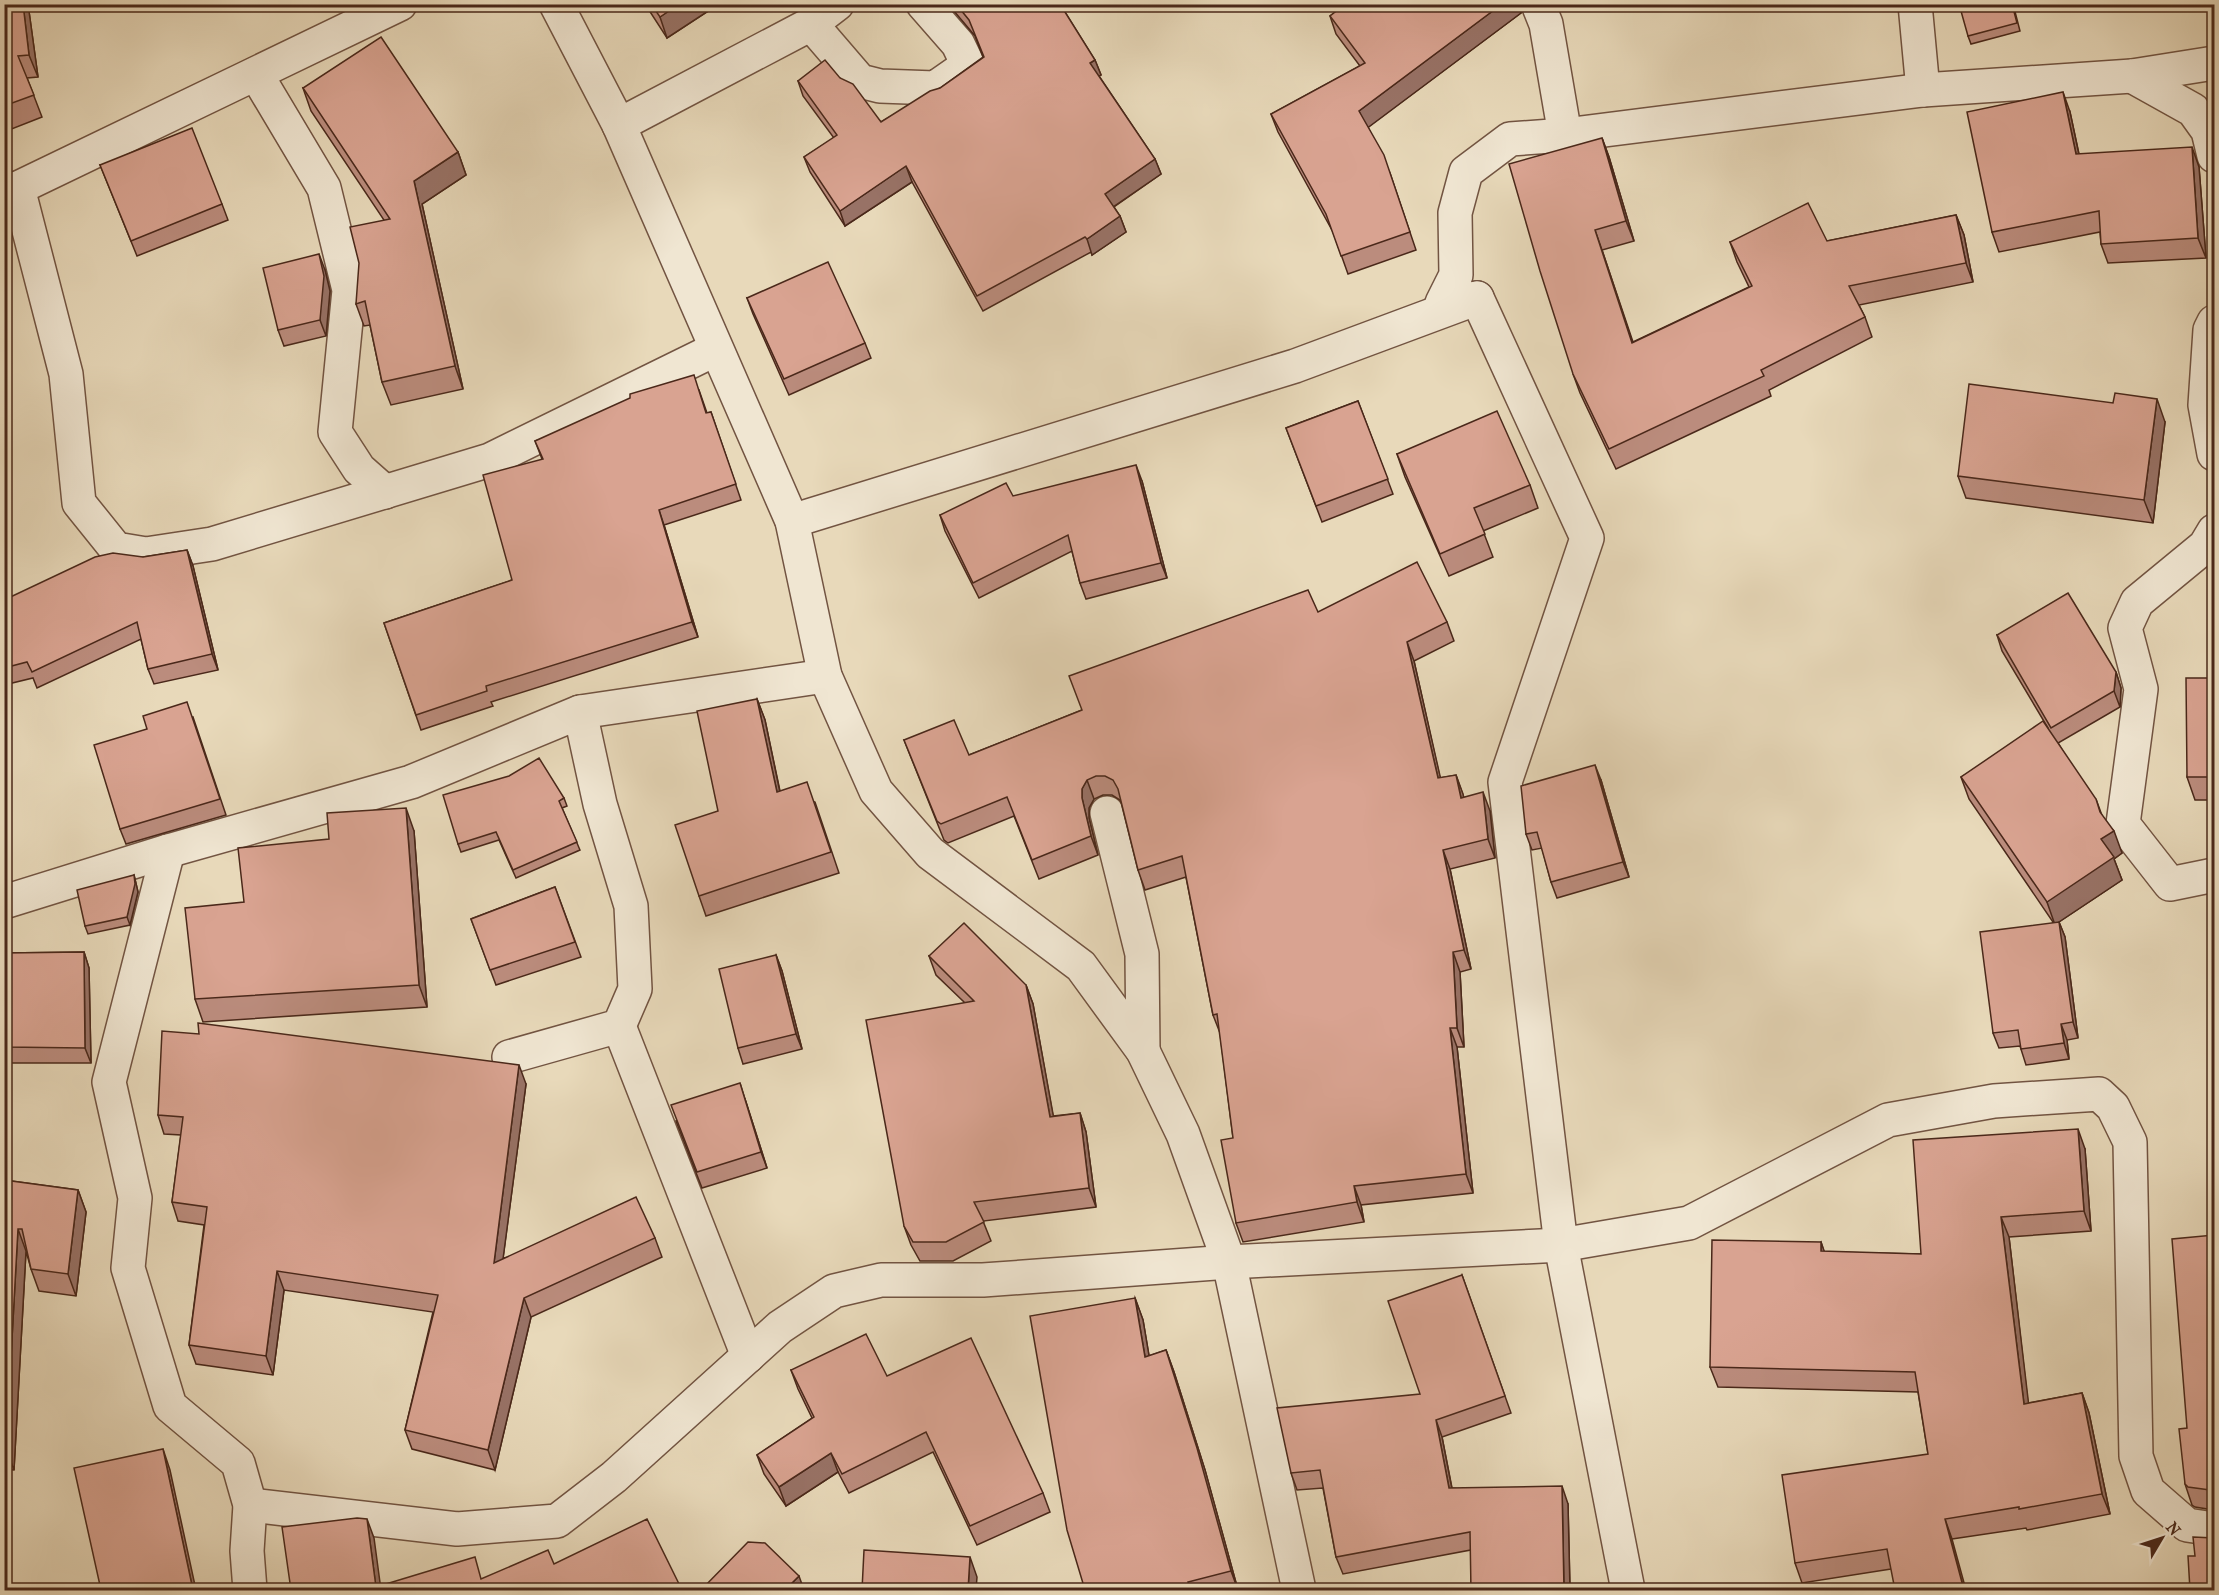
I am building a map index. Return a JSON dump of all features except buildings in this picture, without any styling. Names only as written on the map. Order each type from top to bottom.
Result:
[{"type":"street","points":[[400,4],[11,190],[66,374],[78,503],[116,549],[146,554],[212,544],[490,460],[716,349]]},
{"type":"street","points":[[556,4],[619,125],[792,521],[825,676],[876,791],[930,853],[1081,966],[1143,1051],[1183,1134],[1229,1262],[1299,1590]]},
{"type":"street","points":[[619,125],[811,24],[837,4]]},
{"type":"street","points":[[811,24],[860,81],[880,86],[935,88],[968,64],[958,44],[923,4]]},
{"type":"street","points":[[1538,4],[1546,24],[1565,135]]},
{"type":"street","points":[[1915,4],[1923,90]]},
{"type":"street","points":[[1477,298],[1442,303],[1456,275],[1455,213],[1466,172],[1510,139],[1565,135],[1923,90],[2132,76],[2214,63]]},
{"type":"street","points":[[256,74],[324,188],[349,290],[335,432],[359,469],[385,492]]},
{"type":"street","points":[[2132,76],[2193,110],[2212,136]]},
{"type":"street","points":[[792,521],[1295,366],[1477,298]]},
{"type":"street","points":[[1477,298],[1587,538],[1505,782],[1561,1245],[1628,1590]]},
{"type":"street","points":[[2214,322],[2210,330],[2205,405],[2214,454]]},
{"type":"street","points":[[2214,531],[2205,546],[2137,602],[2125,628],[2141,689],[2122,824],[2170,884],[2214,875]]},
{"type":"street","points":[[4,902],[168,851],[411,782],[580,712],[825,676]]},
{"type":"street","points":[[580,712],[600,804],[631,906],[635,989],[619,1026],[748,1356]]},
{"type":"street","points":[[1107,813],[1142,954],[1143,1051]]},
{"type":"street","points":[[168,851],[109,1082],[135,1198],[128,1268],[170,1406],[238,1463],[250,1505],[247,1551],[250,1590]]},
{"type":"street","points":[[509,1057],[619,1026]]},
{"type":"street","points":[[250,1505],[457,1529],[557,1521],[614,1477],[780,1327],[834,1292],[881,1280],[982,1280],[1229,1262],[1561,1245],[1689,1223],[1888,1120],[1994,1101],[2099,1094],[2114,1107],[2130,1142],[2136,1456],[2148,1491],[2187,1525],[2214,1529]]}]
